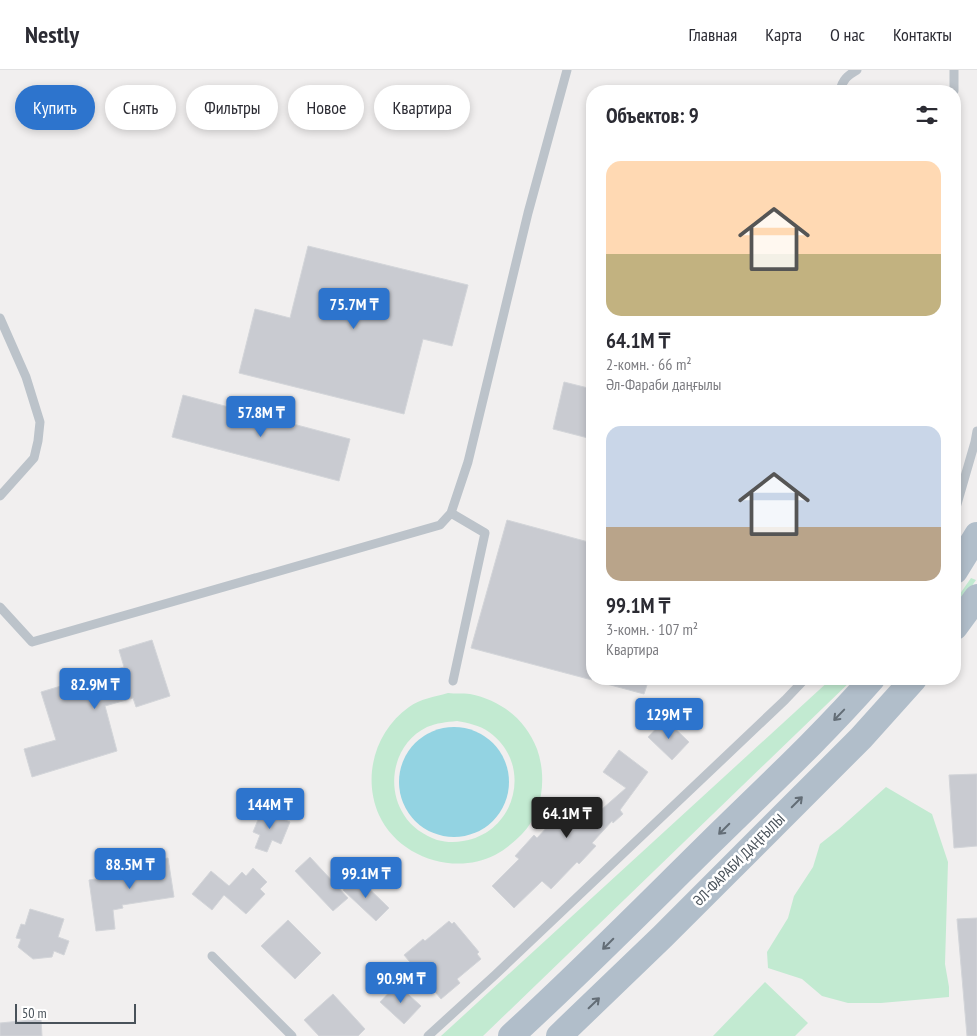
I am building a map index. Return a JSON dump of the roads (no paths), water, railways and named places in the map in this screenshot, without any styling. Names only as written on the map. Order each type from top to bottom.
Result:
[{"type":"main road","points":[[961,561],[977,535]]},
{"type":"main road","points":[[961,620],[977,597]]},
{"type":"main road","points":[[961,626],[972,622],[977,623]]},
{"type":"main road","points":[[511,1036],[560,991],[808,746],[867,685]]},
{"type":"main road","name":"ӘЛ-ФАРАБИ ДАҢҒЫЛЫ","points":[[559,1036],[662,937],[861,738],[909,685]]},
{"type":"lane","points":[[0,607],[32,642],[440,525],[451,513],[468,462],[528,214],[567,70]]},
{"type":"lane","points":[[842,85],[848,75],[857,70]]},
{"type":"lane","points":[[954,70],[954,85]]},
{"type":"lane","points":[[0,318],[26,377],[40,422],[34,458],[0,496]]},
{"type":"lane","points":[[961,490],[977,431]]},
{"type":"lane","points":[[451,513],[485,533],[453,681]]},
{"type":"lane","points":[[428,1036],[495,975],[799,685]]},
{"type":"lane","points":[[212,956],[292,1036]]},
{"type":"water","points":[[454,727],[475,731],[493,743],[505,761],[509,782],[505,803],[493,821],[475,833],[454,837],[433,833],[415,821],[403,803],[399,782],[403,761],[415,743],[433,731]]}]
